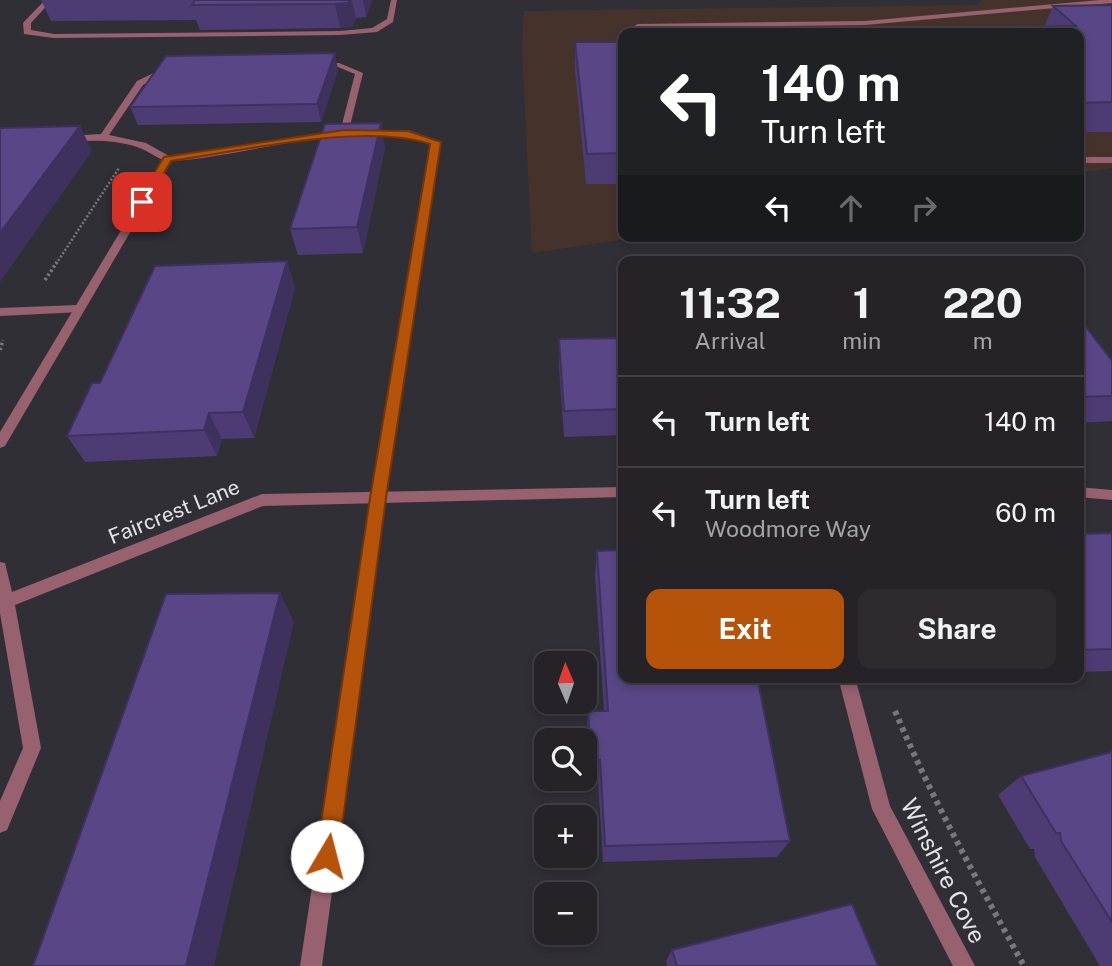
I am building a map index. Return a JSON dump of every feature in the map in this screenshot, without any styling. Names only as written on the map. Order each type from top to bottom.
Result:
[{"type":"street","points":[[49,0],[27,23],[27,32],[54,37],[340,33],[374,30],[390,20],[394,0]]},
{"type":"street","points":[[638,26],[864,23],[1112,1]]},
{"type":"street","points":[[300,65],[339,65],[359,73],[344,133]]},
{"type":"street","points":[[104,137],[140,83],[169,68],[182,67]]},
{"type":"street","points":[[54,140],[104,137],[144,145],[168,159],[344,133],[408,134],[436,142],[378,498],[311,966]]},
{"type":"street","points":[[0,443],[76,309],[168,159]]},
{"type":"street","points":[[1084,160],[1112,160]]},
{"type":"street","points":[[0,312],[76,309]]},
{"type":"street","name":"Faircrest Lane","points":[[2,603],[262,500],[618,492]]},
{"type":"street","points":[[1084,493],[1112,495]]},
{"type":"street","points":[[0,568],[2,603],[32,748],[0,822]]},
{"type":"street","name":"Winshire Cove","points":[[848,683],[881,809],[964,966]]},
{"type":"path","points":[[893,704],[923,777],[1024,966]]},
{"type":"shaded area","points":[[983,0],[1112,0],[1112,168],[1084,172],[1084,28],[618,28],[618,240],[532,253],[522,46],[524,11],[976,5]]},
{"type":"building","points":[[195,0],[349,0],[348,3],[335,4],[192,5]]},
{"type":"building","points":[[1112,5],[1112,102],[1084,103],[1084,28],[919,28],[1076,26],[1053,6]]},
{"type":"building","points":[[575,42],[618,42],[618,153],[587,154]]},
{"type":"building","points":[[335,53],[317,104],[130,107],[166,56]]},
{"type":"building","points":[[381,123],[357,227],[290,229],[325,124]]},
{"type":"building","points":[[80,126],[0,233],[0,128]]},
{"type":"building","points":[[287,261],[243,412],[209,413],[204,430],[67,436],[92,383],[100,383],[155,266]]},
{"type":"building","points":[[1084,327],[1112,361],[1112,396],[1084,397]]},
{"type":"building","points":[[618,338],[618,409],[564,411],[559,339]]},
{"type":"building","points":[[1112,533],[1112,649],[1084,650],[1084,534]]},
{"type":"building","points":[[618,550],[618,683],[758,683],[790,841],[605,846],[600,760],[597,760],[597,728],[589,728],[588,714],[608,711],[597,551]]},
{"type":"building","points":[[280,593],[186,966],[33,966],[166,594]]},
{"type":"building","points":[[1112,752],[1112,922],[1061,841],[1060,833],[1056,833],[1021,776]]},
{"type":"building","points":[[852,904],[878,966],[677,966],[672,950]]},
{"type":"route","points":[[142,202],[168,159],[344,133],[408,134],[436,142],[378,498],[327,856]]}]
